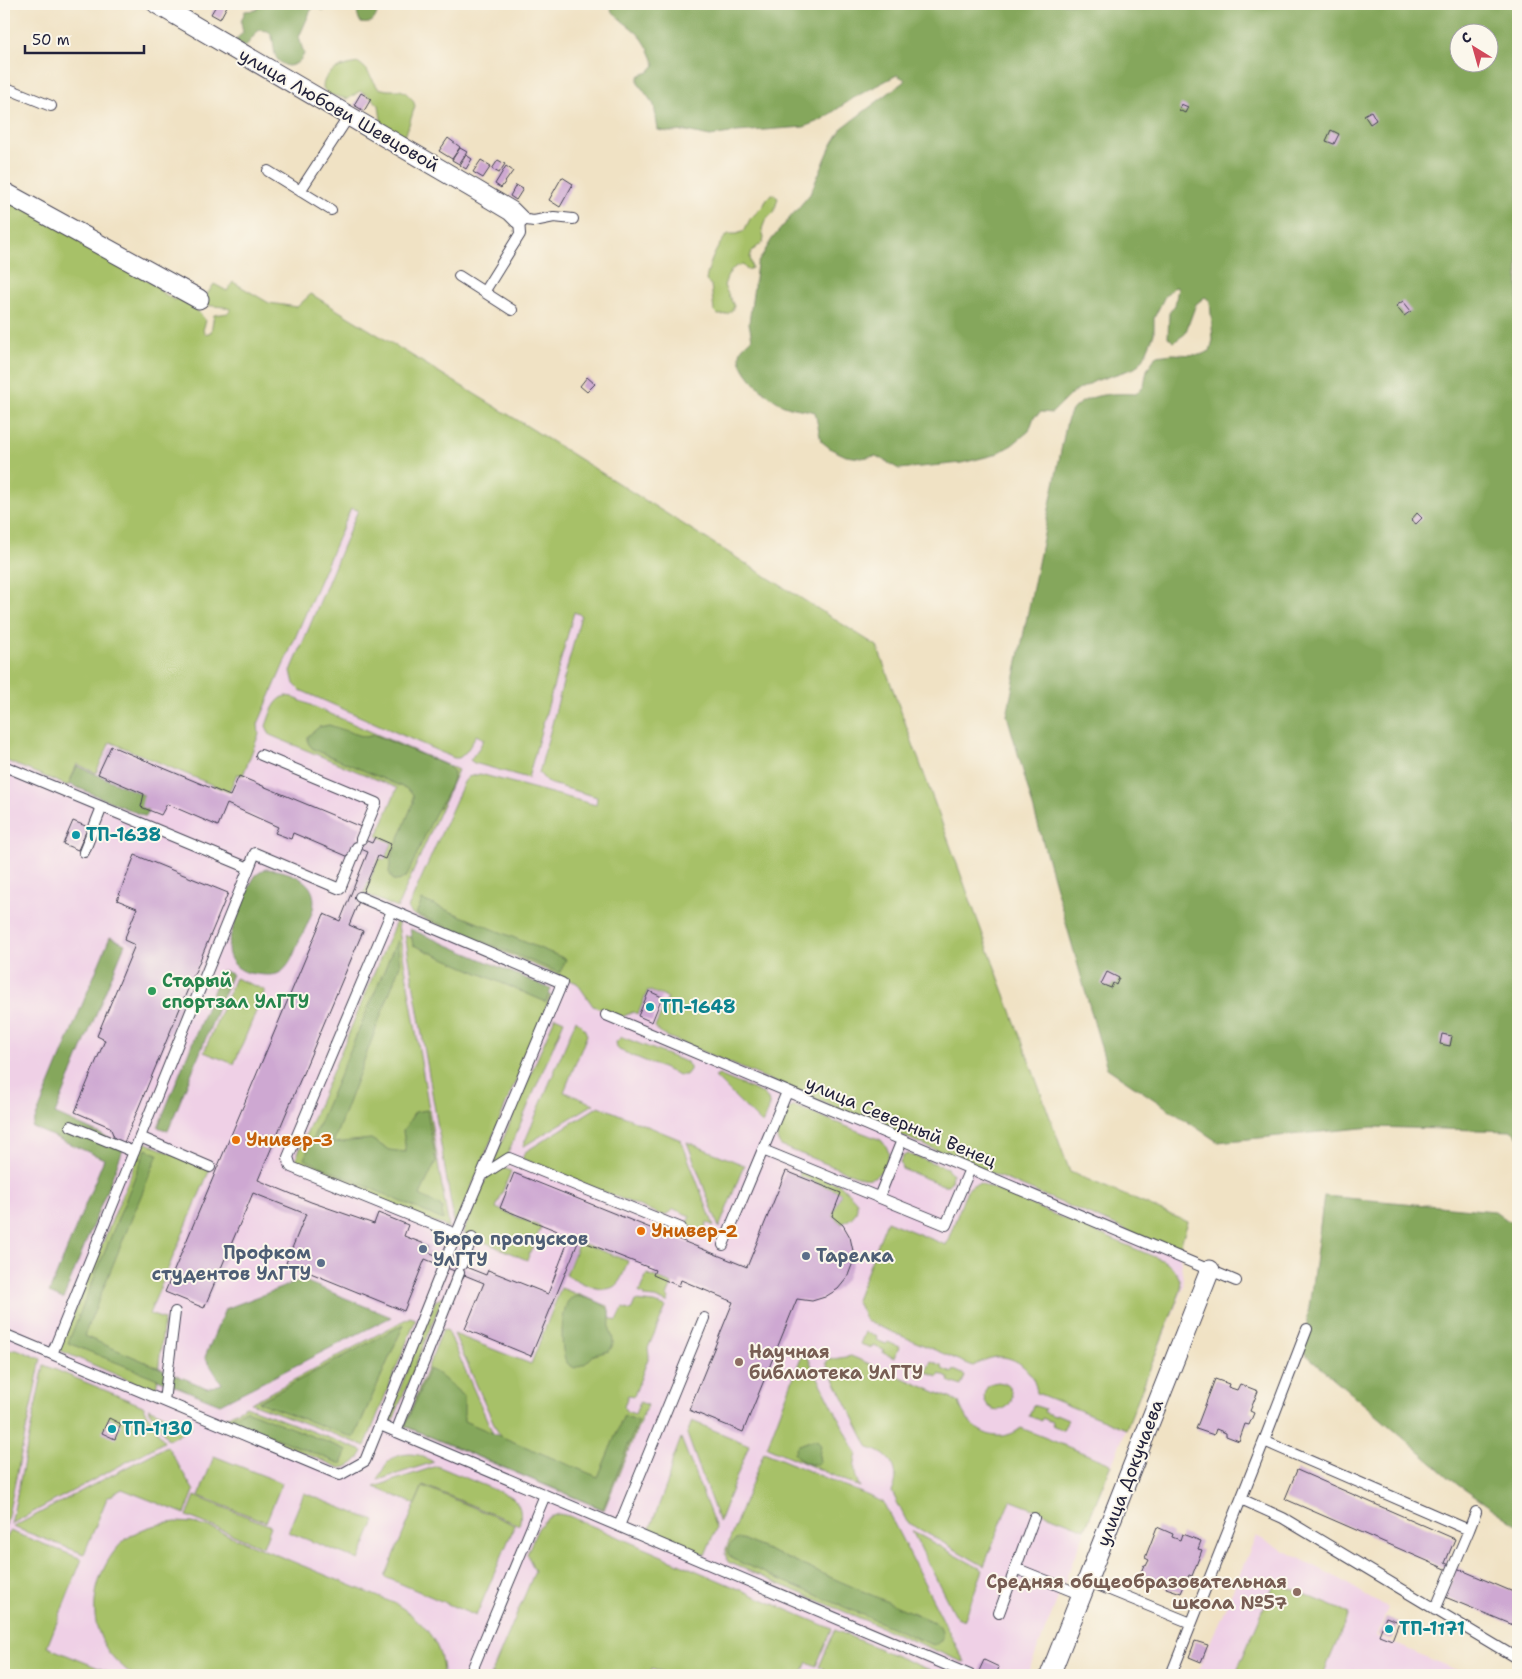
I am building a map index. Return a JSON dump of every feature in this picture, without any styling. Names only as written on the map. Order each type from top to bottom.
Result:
[{"type":"street","name":"улица Любови Шевцовой","points":[[157,4],[510,211],[519,219]]},
{"type":"street","points":[[4,192],[199,299]]},
{"type":"street","name":"улица Докучаева","points":[[1050,1675],[1210,1270]]},
{"type":"lane","points":[[4,87],[51,106]]},
{"type":"lane","points":[[300,191],[349,116]]},
{"type":"lane","points":[[268,171],[331,210]]},
{"type":"lane","points":[[484,292],[520,234],[519,219],[534,221],[554,217],[573,219]]},
{"type":"lane","points":[[459,276],[512,310]]},
{"type":"lane","points":[[52,1354],[256,853],[340,888],[376,803],[261,755]]},
{"type":"lane","points":[[4,766],[249,868]]},
{"type":"lane","points":[[84,852],[102,807]]},
{"type":"lane","points":[[4,1334],[340,1475],[365,1461],[456,1234],[562,983],[360,897]]},
{"type":"lane","points":[[392,911],[288,1157],[291,1167],[456,1234]]},
{"type":"lane","name":"улица Северный Венец","points":[[606,1015],[1236,1281]]},
{"type":"lane","points":[[723,1245],[788,1092]]},
{"type":"lane","points":[[71,1126],[134,1152]]},
{"type":"lane","points":[[140,1137],[210,1167]]},
{"type":"lane","points":[[879,1197],[902,1140]]},
{"type":"lane","points":[[763,1150],[946,1224],[970,1169]]},
{"type":"lane","points":[[481,1176],[509,1158],[681,1228]]},
{"type":"lane","points":[[396,1432],[472,1238]]},
{"type":"lane","points":[[164,1401],[176,1312]]},
{"type":"lane","points":[[619,1526],[704,1318]]},
{"type":"lane","points":[[1171,1675],[1307,1329]]},
{"type":"lane","points":[[380,1425],[970,1675]]},
{"type":"lane","points":[[1264,1441],[1469,1530]]},
{"type":"lane","points":[[470,1675],[545,1495]]},
{"type":"lane","points":[[1241,1499],[1283,1518],[1518,1659]]},
{"type":"lane","points":[[1435,1610],[1476,1512]]},
{"type":"lane","points":[[998,1612],[1034,1518]]},
{"type":"lane","points":[[1015,1568],[1085,1588],[1191,1623]]},
{"type":"shaded area","points":[[109,397],[527,426],[877,646],[1070,1172],[1188,1222],[1179,1249],[1184,1286],[1027,1675],[4,1675],[4,1347],[12,1327],[4,1323],[4,679]]},
{"type":"shaded area","name":"Средняя общеобразовательная школа №57","points":[[1256,1536],[1336,1577],[1388,1608],[1377,1636],[1468,1675],[1196,1675]]},
{"type":"green space","points":[[262,4],[329,4],[326,9],[322,10],[315,7],[311,10],[299,37],[304,54],[295,64],[287,66],[277,59],[273,40],[268,31],[258,31],[245,47],[237,43],[237,38],[243,33],[241,22],[245,11],[256,10]]},
{"type":"green space","points":[[356,4],[378,4],[374,19],[369,23],[361,23]]},
{"type":"green space","points":[[613,4],[1518,4],[1518,1137],[1512,1131],[1372,1127],[1218,1142],[1107,1068],[1007,715],[1067,421],[1070,414],[1081,402],[1096,396],[1136,394],[1144,385],[1147,370],[1156,356],[1172,354],[1200,355],[1210,351],[1213,340],[1210,301],[1205,297],[1196,304],[1185,334],[1174,342],[1168,337],[1169,313],[1175,305],[1178,288],[1174,287],[1165,296],[1154,318],[1154,334],[1144,358],[1135,368],[1095,381],[1071,394],[1052,413],[1041,412],[1034,417],[1029,431],[1012,445],[994,455],[962,463],[899,469],[876,456],[861,458],[846,456],[831,449],[821,441],[815,412],[778,402],[754,382],[742,365],[741,350],[752,339],[749,323],[757,264],[772,239],[810,194],[831,146],[842,128],[906,80],[897,75],[855,97],[821,120],[804,127],[710,136],[686,131],[669,132],[658,130],[654,105],[638,83],[640,75],[649,72],[655,65],[641,37],[611,10]]},
{"type":"green space","points":[[359,63],[366,69],[378,88],[400,90],[413,100],[415,106],[406,134],[401,138],[382,127],[379,105],[368,95],[360,91],[348,99],[328,94],[323,88],[324,82],[330,73],[341,67]]},
{"type":"green space","points":[[4,194],[158,287],[160,291],[174,300],[178,298],[195,308],[206,321],[203,330],[205,334],[211,332],[214,315],[230,311],[230,309],[224,307],[203,305],[206,296],[214,284],[227,291],[233,282],[269,303],[297,307],[311,294],[527,426],[877,646],[1070,1172],[1188,1222],[1178,1252],[661,1034],[655,1027],[668,998],[648,990],[638,1014],[633,1012],[622,1017],[593,1006],[577,983],[411,914],[408,908],[464,782],[468,777],[480,774],[596,805],[597,797],[548,783],[539,773],[581,615],[574,612],[528,778],[474,763],[470,760],[484,739],[476,735],[465,753],[459,758],[454,758],[300,690],[294,684],[291,671],[358,510],[351,508],[258,724],[259,734],[243,775],[237,774],[229,792],[110,742],[96,773],[77,764],[68,786],[4,760]]},
{"type":"green space","points":[[773,194],[778,198],[774,212],[765,221],[762,229],[763,242],[752,251],[750,257],[752,268],[747,270],[743,265],[739,265],[730,272],[724,286],[734,306],[728,314],[718,315],[714,311],[711,285],[706,281],[714,256],[728,234],[737,234],[744,231],[750,219],[764,205],[767,198]]},
{"type":"green space","points":[[286,696],[458,770],[397,908],[364,893],[379,858],[385,860],[392,843],[377,836],[397,788],[270,735],[266,726],[271,712],[278,700]]},
{"type":"green space","points":[[329,725],[365,737],[375,735],[448,766],[454,772],[449,789],[431,822],[407,876],[399,881],[393,880],[389,872],[391,858],[413,803],[413,794],[407,789],[313,749],[308,743],[308,736],[319,727]]},
{"type":"green space","points":[[77,766],[153,799],[146,817],[69,784]]},
{"type":"green space","points":[[265,869],[292,874],[300,878],[312,891],[314,899],[313,909],[292,959],[283,971],[272,975],[249,973],[241,970],[231,960],[228,952],[234,925],[251,883],[256,875]]},
{"type":"green space","points":[[422,900],[566,959],[560,973],[416,914]]},
{"type":"green space","points":[[397,919],[449,1228],[300,1167],[296,1158]]},
{"type":"green space","points":[[410,929],[551,989],[546,1002],[413,945]]},
{"type":"green space","points":[[405,935],[551,996],[455,1227]]},
{"type":"green space","points":[[110,937],[125,944],[55,1114],[125,1145],[63,1299],[49,1293],[104,1159],[32,1127]]},
{"type":"green space","points":[[397,940],[400,965],[333,1143],[371,1139],[389,1150],[406,1152],[403,1131],[415,1112],[427,1110],[436,1161],[420,1195],[442,1207],[443,1220],[304,1159]]},
{"type":"green space","points":[[222,970],[232,974],[168,1131],[158,1127]]},
{"type":"green space","points":[[235,978],[265,990],[234,1064],[204,1052]]},
{"type":"green space","points":[[555,1017],[564,1021],[502,1167],[511,1171],[496,1208],[541,1227],[527,1260],[463,1233]]},
{"type":"green space","points":[[576,1020],[584,1028],[587,1035],[564,1092],[594,1104],[523,1146]]},
{"type":"green space","points":[[622,1037],[686,1062],[690,1066],[690,1070],[686,1075],[679,1075],[619,1050],[616,1042]]},
{"type":"green space","points":[[719,1075],[764,1094],[769,1105],[762,1124],[715,1077]]},
{"type":"green space","points":[[599,1106],[681,1140],[714,1226],[707,1223],[703,1234],[686,1227],[690,1216],[674,1209],[664,1216],[522,1159],[525,1152]]},
{"type":"green space","points":[[794,1106],[881,1140],[889,1153],[880,1172],[873,1177],[862,1178],[781,1146],[777,1138],[778,1126],[785,1113]]},
{"type":"green space","points":[[144,1142],[210,1169],[149,1314],[164,1319],[156,1392],[59,1350]]},
{"type":"green space","points":[[687,1142],[744,1165],[719,1228]]},
{"type":"green space","points":[[146,1149],[158,1154],[84,1336],[207,1388],[222,1384],[205,1357],[225,1309],[302,1280],[391,1317],[220,1404],[68,1343]]},
{"type":"green space","points":[[909,1154],[947,1168],[952,1174],[951,1182],[948,1185],[943,1185],[902,1169],[900,1161],[904,1155]]},
{"type":"green space","points":[[801,1170],[841,1185],[857,1202],[854,1216],[842,1224],[832,1215],[841,1193],[799,1176]]},
{"type":"green space","points":[[980,1183],[1164,1261],[1177,1273],[1181,1290],[1126,1429],[1037,1393],[1036,1386],[1029,1372],[1018,1362],[1011,1359],[996,1357],[984,1360],[973,1366],[866,1321],[856,1300],[887,1221],[946,1245],[967,1190],[973,1185]]},
{"type":"green space","points":[[1324,1196],[1495,1211],[1518,1228],[1518,1526],[1458,1485],[1303,1352]]},
{"type":"green space","points":[[579,1242],[628,1261],[618,1283],[607,1289],[600,1289],[566,1275]]},
{"type":"green space","points":[[647,1274],[672,1284],[667,1296],[669,1299],[667,1303],[655,1298],[644,1297],[639,1292]]},
{"type":"green space","points":[[561,1288],[608,1306],[610,1318],[617,1321],[623,1308],[631,1311],[635,1301],[654,1303],[666,1307],[648,1348],[649,1356],[634,1396],[628,1395],[624,1407],[626,1411],[635,1414],[640,1402],[647,1405],[604,1510],[516,1473],[454,1334],[531,1364]]},
{"type":"green space","points":[[576,1296],[599,1302],[610,1311],[613,1345],[609,1351],[594,1355],[586,1363],[575,1368],[569,1365],[565,1359],[562,1332],[566,1305],[569,1300]]},
{"type":"green space","points":[[443,1297],[392,1423],[389,1416],[435,1301]]},
{"type":"green space","points":[[410,1317],[416,1319],[365,1446],[251,1403]]},
{"type":"green space","points":[[404,1324],[354,1438],[258,1402]]},
{"type":"green space","points":[[443,1329],[448,1331],[509,1470],[404,1426]]},
{"type":"green space","points":[[865,1332],[877,1337],[876,1340],[886,1344],[888,1342],[899,1347],[895,1358],[883,1353],[884,1350],[860,1344]]},
{"type":"green space","points":[[13,1349],[41,1359],[6,1525],[4,1523],[4,1353]]},
{"type":"green space","points":[[803,1352],[806,1354],[857,1454],[855,1471],[860,1487],[767,1447]]},
{"type":"green space","points":[[851,1356],[959,1402],[968,1420],[983,1432],[1002,1436],[1011,1434],[1021,1428],[1111,1464],[1085,1529],[1010,1500],[984,1566],[907,1522],[892,1492],[896,1477],[892,1464],[883,1454],[869,1448],[826,1363],[828,1360]]},
{"type":"green space","points":[[931,1361],[943,1366],[942,1369],[952,1373],[954,1370],[965,1375],[961,1386],[949,1381],[950,1379],[940,1374],[938,1377],[926,1372]]},
{"type":"green space","points":[[44,1365],[143,1406],[164,1442],[11,1524]]},
{"type":"green space","points":[[429,1369],[437,1373],[464,1396],[464,1421],[598,1477],[624,1415],[638,1421],[603,1509],[405,1426]]},
{"type":"green space","points":[[998,1382],[1008,1386],[1012,1396],[1008,1406],[998,1410],[988,1406],[984,1396],[988,1386]]},
{"type":"green space","points":[[1033,1405],[1045,1409],[1044,1412],[1068,1419],[1063,1430],[1052,1425],[1052,1422],[1042,1418],[1041,1421],[1029,1416]]},
{"type":"green space","points":[[246,1406],[363,1451],[354,1463],[340,1468],[223,1419]]},
{"type":"green space","points":[[148,1408],[192,1427],[168,1440]]},
{"type":"green space","points":[[246,1410],[347,1450],[341,1464],[228,1419]]},
{"type":"green space","points":[[692,1421],[749,1445],[719,1522],[687,1434]]},
{"type":"green space","points":[[681,1438],[716,1528],[705,1555],[649,1531],[668,1481],[672,1462]]},
{"type":"green space","points":[[817,1440],[821,1446],[820,1461],[817,1465],[804,1462],[794,1453],[797,1446]]},
{"type":"green space","points":[[167,1446],[194,1491],[185,1514],[122,1489],[107,1498],[84,1554],[13,1527]]},
{"type":"green space","points":[[764,1452],[883,1502],[965,1663],[728,1562],[725,1554],[726,1549]]},
{"type":"green space","points":[[410,1454],[419,1455],[434,1462],[378,1480],[386,1464],[393,1458]]},
{"type":"green space","points":[[214,1456],[282,1483],[266,1522],[199,1496]]},
{"type":"green space","points":[[437,1466],[512,1497],[520,1510],[519,1525],[423,1485],[415,1504],[374,1487]]},
{"type":"green space","points":[[423,1486],[515,1525],[476,1616],[385,1577]]},
{"type":"green space","points":[[304,1493],[375,1521],[359,1560],[288,1532]]},
{"type":"green space","points":[[195,1496],[271,1526],[263,1547],[187,1516]]},
{"type":"green space","points":[[559,1514],[569,1516],[832,1629],[816,1666],[807,1662],[802,1673],[808,1675],[671,1675],[652,1668],[649,1675],[491,1675],[535,1571],[527,1554],[532,1541],[546,1519]]},
{"type":"green space","points":[[176,1522],[193,1523],[211,1528],[396,1604],[422,1625],[435,1643],[442,1663],[443,1675],[134,1675],[130,1673],[108,1652],[99,1633],[95,1611],[98,1586],[107,1562],[122,1542],[148,1527]]},
{"type":"green space","points":[[10,1531],[82,1559],[47,1647],[116,1675],[4,1675],[4,1544]]},
{"type":"green space","points":[[912,1531],[983,1570],[964,1621],[957,1618],[953,1612]]},
{"type":"green space","points":[[742,1539],[934,1622],[942,1631],[942,1638],[934,1645],[928,1643],[732,1559],[728,1554],[728,1549],[731,1543]]},
{"type":"green space","points":[[1275,1582],[1349,1613],[1323,1675],[1235,1675]]},
{"type":"green space","points":[[835,1630],[941,1675],[825,1675],[826,1670],[819,1667]]},
{"type":"building","points":[[217,4],[227,6],[220,19],[211,14]]},
{"type":"building","points":[[361,93],[371,99],[364,111],[354,105]]},
{"type":"building","points":[[1181,104],[1188,107],[1185,113],[1179,110]]},
{"type":"building","points":[[1371,111],[1376,120],[1370,124],[1364,115]]},
{"type":"building","points":[[1331,130],[1339,134],[1334,144],[1326,141]]},
{"type":"building","points":[[448,138],[460,147],[452,159],[439,151]]},
{"type":"building","points":[[460,148],[467,152],[459,164],[452,160]]},
{"type":"building","points":[[466,155],[472,159],[466,169],[460,165]]},
{"type":"building","points":[[481,160],[491,166],[483,178],[473,172]]},
{"type":"building","points":[[498,160],[505,164],[499,173],[492,169]]},
{"type":"building","points":[[506,166],[513,171],[501,188],[495,184]]},
{"type":"building","points":[[562,177],[573,184],[560,207],[549,200]]},
{"type":"building","points":[[516,185],[523,189],[516,200],[510,196]]},
{"type":"building","points":[[1403,301],[1411,311],[1404,316],[1396,306]]},
{"type":"building","points":[[587,377],[595,384],[587,392],[580,386]]},
{"type":"building","points":[[1417,513],[1422,518],[1416,524],[1411,520]]},
{"type":"building","points":[[111,746],[230,796],[239,776],[361,827],[357,837],[372,843],[375,837],[391,844],[385,859],[378,856],[349,925],[363,931],[258,1180],[311,1202],[374,1224],[378,1213],[408,1225],[404,1236],[430,1246],[428,1252],[486,1275],[488,1270],[548,1294],[570,1236],[500,1208],[514,1173],[747,1267],[786,1171],[841,1193],[832,1216],[843,1225],[850,1237],[853,1251],[852,1265],[847,1278],[838,1289],[825,1297],[812,1301],[797,1299],[743,1432],[689,1410],[733,1302],[681,1280],[679,1286],[653,1275],[655,1270],[579,1240],[531,1356],[465,1329],[484,1283],[425,1259],[404,1311],[286,1263],[306,1214],[253,1193],[204,1308],[165,1292],[324,914],[340,921],[368,852],[354,846],[349,857],[293,833],[291,839],[275,833],[278,827],[227,804],[218,826],[167,804],[161,815],[141,807],[144,794],[98,774]]},
{"type":"building","name":"ТП-1638","points":[[73,821],[88,827],[78,850],[63,844]]},
{"type":"building","name":"Старый спортзал УлГТУ","points":[[135,855],[228,893],[123,1145],[116,1142],[110,1127],[75,1112],[105,1040],[97,1036],[135,945],[124,940],[137,908],[117,900]]},
{"type":"building","points":[[1107,972],[1119,978],[1116,985],[1113,983],[1111,988],[1101,984]]},
{"type":"building","name":"ТП-1648","points":[[649,991],[662,997],[652,1022],[638,1016]]},
{"type":"building","points":[[1442,1034],[1452,1036],[1450,1046],[1440,1044]]},
{"type":"building","points":[[1215,1379],[1229,1384],[1228,1387],[1237,1390],[1240,1384],[1258,1391],[1250,1411],[1254,1413],[1249,1425],[1245,1424],[1239,1441],[1226,1436],[1226,1433],[1216,1429],[1214,1435],[1196,1429]]},
{"type":"building","name":"ТП-1130","points":[[109,1418],[121,1424],[115,1439],[102,1433]]},
{"type":"building","points":[[1297,1470],[1455,1539],[1445,1563],[1518,1594],[1518,1627],[1445,1597],[1455,1573],[1285,1499]]},
{"type":"building","points":[[1157,1527],[1173,1534],[1172,1537],[1180,1540],[1182,1534],[1201,1541],[1198,1549],[1202,1550],[1192,1576],[1189,1575],[1181,1593],[1166,1588],[1168,1583],[1158,1580],[1156,1586],[1138,1579],[1144,1565],[1146,1566],[1149,1560],[1145,1558]]},
{"type":"building","name":"ТП-1171","points":[[1386,1617],[1399,1622],[1392,1640],[1379,1635]]},
{"type":"building","points":[[1195,1641],[1208,1645],[1201,1662],[1189,1657]]},
{"type":"building","points":[[984,1660],[999,1667],[996,1675],[985,1675],[979,1671]]},
{"type":"place","name":"ТП-1638","points":[[76,835]]},
{"type":"place","name":"Старый спортзал УлГТУ","points":[[152,991]]},
{"type":"place","name":"ТП-1648","points":[[650,1007]]},
{"type":"place","name":"Универ-3","points":[[236,1140]]},
{"type":"place","name":"Универ-2","points":[[641,1231]]},
{"type":"place","name":"Бюро пропусков УлГТУ","points":[[423,1249]]},
{"type":"place","name":"Тарелка","points":[[806,1256]]},
{"type":"place","name":"Профком студентов УлГТУ","points":[[321,1263]]},
{"type":"place","name":"Научная библиотека УлГТУ","points":[[739,1362]]},
{"type":"place","name":"ТП-1130","points":[[112,1429]]},
{"type":"place","name":"Средняя общеобразовательная школа №57","points":[[1297,1592]]},
{"type":"place","name":"ТП-1171","points":[[1389,1629]]}]
